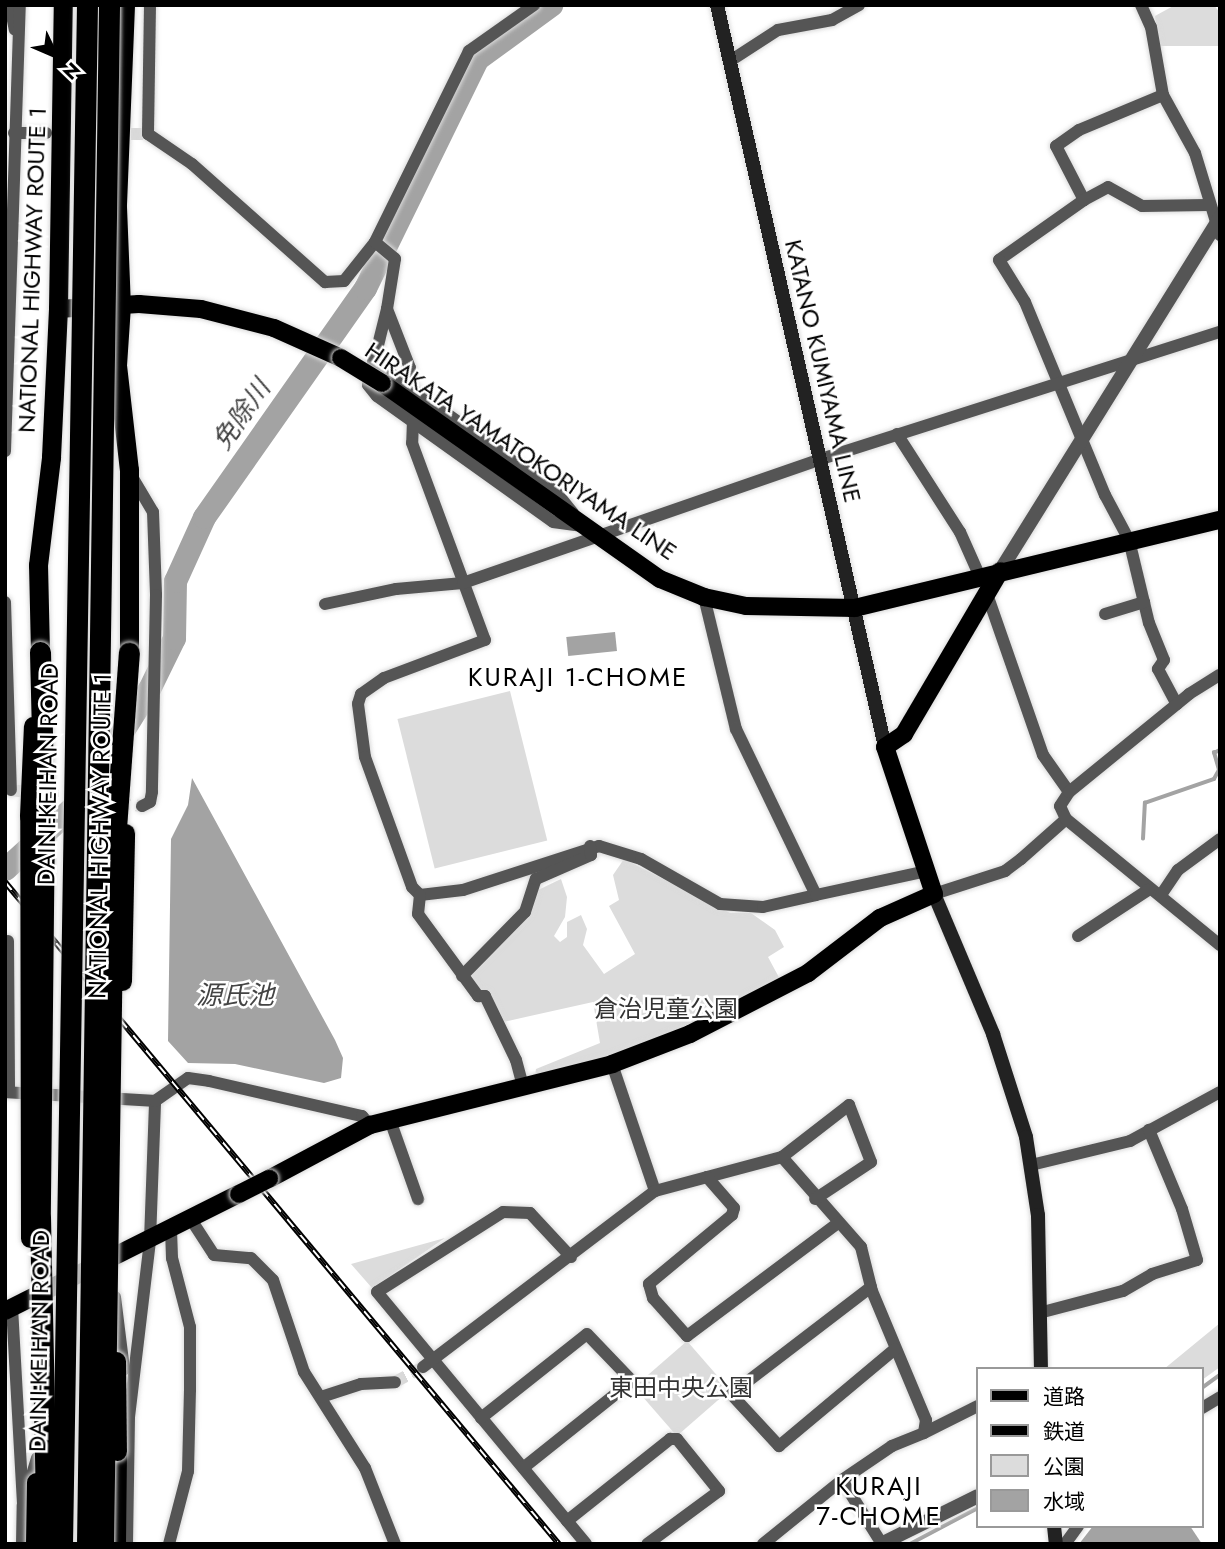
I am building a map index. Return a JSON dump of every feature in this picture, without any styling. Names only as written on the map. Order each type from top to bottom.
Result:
[{"type":"highway","name":"NATIONAL HIGHWAY ROUTE 1","points":[[35,1544],[37,1458],[27,1112],[29,816],[40,652],[38,565],[51,457],[58,309],[63,5]]},
{"type":"highway","name":"DAINI-KEIHAN ROAD","points":[[62,1544],[87,5]]},
{"type":"highway","name":"DAINI-KEIHAN ROAD","points":[[87,1544],[109,5]]},
{"type":"highway","name":"NATIONAL HIGHWAY ROUTE 1","points":[[116,1544],[115,1293],[129,653],[128,470],[117,365],[121,305],[117,207],[125,5]]},
{"type":"highway","points":[[40,652],[44,883],[40,1217],[47,1544]]},
{"type":"highway","points":[[103,1544],[113,869],[129,653]]},
{"type":"main road","name":"KATANO KUMIYAMA LINE","points":[[717,5],[885,747]]},
{"type":"main road","name":"HIRAKATA YAMATOKORIYAMA LINE","points":[[58,309],[121,305],[201,309],[274,328],[329,352],[382,383],[586,531],[660,579],[705,597],[746,606],[855,608],[1220,520]]},
{"type":"main road","points":[[1000,571],[988,597],[904,734],[885,747],[934,894],[1007,1073],[1031,1165],[1038,1216],[1041,1367]]},
{"type":"main road","points":[[9,1309],[192,1220],[370,1125],[612,1064],[736,1014],[808,973],[880,918],[934,894]]},
{"type":"street","points":[[10,5],[17,37]]},
{"type":"street","points":[[5,451],[20,5]]},
{"type":"street","points":[[150,5],[148,134],[192,164],[325,282],[344,281],[375,242],[469,51],[534,5]]},
{"type":"street","points":[[730,61],[778,30],[832,20],[859,5]]},
{"type":"street","points":[[1000,571],[1130,360],[1218,226],[1208,205],[1195,153],[1163,94],[1151,27],[1142,5]]},
{"type":"street","points":[[1084,200],[1056,146],[1079,130],[1163,94]]},
{"type":"street","points":[[14,133],[46,133]]},
{"type":"street","points":[[1177,704],[1158,669],[1164,660],[1144,602],[1129,540],[1082,441],[1025,302],[999,260],[1084,200],[1108,187],[1142,206],[1208,205]]},
{"type":"street","points":[[375,242],[395,258],[387,309],[368,386],[553,522],[586,531]]},
{"type":"street","points":[[387,309],[410,368],[412,390]]},
{"type":"street","points":[[325,604],[396,589],[463,583],[586,531],[1220,332]]},
{"type":"street","points":[[373,361],[556,492],[586,531]]},
{"type":"street","points":[[413,420],[411,443],[485,640],[384,678],[361,694],[358,704],[365,757],[403,871],[420,895],[418,914],[478,996],[485,996],[516,1060],[523,1086]]},
{"type":"street","points":[[897,434],[960,532],[980,577]]},
{"type":"street","points":[[128,470],[153,512],[156,595],[152,792],[150,802],[142,807]]},
{"type":"street","points":[[705,597],[736,729],[816,895]]},
{"type":"street","points":[[988,597],[1043,755],[1069,792]]},
{"type":"street","points":[[5,602],[11,790]]},
{"type":"street","points":[[1105,614],[1144,602]]},
{"type":"street","points":[[1220,675],[1177,704],[1069,792],[1060,806],[1066,819],[1148,890],[1161,895],[1220,945]]},
{"type":"street","points":[[934,894],[1005,871],[1066,819]]},
{"type":"street","points":[[1161,895],[1178,870],[1220,839]]},
{"type":"street","points":[[420,895],[484,884],[590,846],[641,859],[720,904],[763,907],[927,871]]},
{"type":"street","points":[[462,976],[525,912],[536,879],[591,855],[590,846]]},
{"type":"street","points":[[1078,936],[1148,890]]},
{"type":"street","points":[[8,941],[7,1092],[155,1101],[188,1078],[209,1080],[362,1116],[370,1125]]},
{"type":"street","points":[[612,1064],[655,1191]]},
{"type":"street","points":[[1031,1165],[1130,1140],[1220,1092]]},
{"type":"street","points":[[43,1292],[44,1093]]},
{"type":"street","points":[[127,1544],[129,1416],[149,1240],[155,1101]]},
{"type":"street","points":[[428,1363],[655,1191],[782,1157],[849,1105],[871,1162],[815,1199]]},
{"type":"street","points":[[390,1120],[418,1199]]},
{"type":"street","points":[[1039,1312],[1123,1291],[1152,1274],[1197,1260],[1182,1209],[1149,1130]]},
{"type":"street","points":[[782,1157],[815,1199],[861,1247],[871,1287],[926,1420],[924,1433]]},
{"type":"street","points":[[707,1177],[734,1208],[732,1215],[649,1284],[653,1298],[687,1336],[838,1223]]},
{"type":"street","points":[[571,1257],[530,1213],[503,1212],[377,1292],[428,1363],[481,1418],[586,1544]]},
{"type":"street","points":[[192,1220],[214,1255],[251,1258],[273,1280],[304,1372],[365,1468],[395,1544]]},
{"type":"street","points":[[169,1544],[188,1471],[190,1390],[190,1327],[172,1258],[171,1230]]},
{"type":"street","points":[[871,1287],[731,1394],[779,1446],[895,1349]]},
{"type":"street","points":[[115,1293],[129,1416]]},
{"type":"street","points":[[9,1309],[23,1505],[22,1544]]},
{"type":"street","points":[[481,1418],[587,1334],[632,1381],[523,1468]]},
{"type":"street","points":[[321,1397],[361,1384],[395,1382]]},
{"type":"street","points":[[1204,1407],[1220,1397]]},
{"type":"street","points":[[763,1544],[842,1480],[892,1446],[976,1407]]},
{"type":"street","points":[[567,1521],[670,1439],[677,1439],[719,1492],[647,1544]]},
{"type":"street","points":[[23,1505],[37,1458]]},
{"type":"street","points":[[842,1480],[881,1544],[976,1497]]},
{"type":"street","points":[[1065,1544],[1077,1528]]},
{"type":"green space","points":[[1175,5],[1214,5],[1220,13],[1220,46],[1159,46],[1155,16]]},
{"type":"green space","points":[[510,691],[547,840],[435,868],[397,719]]},
{"type":"green space","name":"倉治児童公園","points":[[624,859],[730,913],[751,913],[775,930],[784,947],[768,957],[782,983],[680,1035],[535,1077],[536,1069],[600,1043],[593,1002],[503,1022],[469,976],[538,890],[561,879],[567,897],[565,917],[554,936],[560,942],[567,937],[567,922],[581,915],[587,929],[583,945],[604,974],[635,954],[609,906],[619,900],[613,875]]},
{"type":"green space","points":[[445,1238],[372,1288],[351,1264]]},
{"type":"green space","points":[[1220,1323],[1220,1367],[1204,1379],[1204,1367],[1166,1367]]},
{"type":"green space","name":"東田中央公園","points":[[687,1341],[730,1390],[677,1436],[634,1387]]},
{"type":"water","points":[[615,632],[617,651],[568,656],[566,637]]},
{"type":"water","name":"源氏池","points":[[192,778],[335,1040],[343,1058],[341,1078],[324,1083],[235,1064],[188,1063],[168,1041],[171,839],[188,805]]},
{"type":"water","points":[[1091,1528],[1191,1528],[1202,1544],[1079,1544]]},
{"type":"waterway","name":"免除川","points":[[5,869],[78,802],[149,689],[174,638],[175,581],[204,517],[365,288],[477,59],[551,5]]},
{"type":"waterway","points":[[1143,839],[1145,803],[1214,779],[1219,770],[1214,753],[1220,750]]},
{"type":"waterway","points":[[1204,1387],[1220,1375]]},
{"type":"waterway","points":[[910,1544],[976,1509]]},
{"type":"tunnel","points":[[113,134],[148,134]]},
{"type":"tunnel","points":[[11,790],[142,806]]},
{"type":"tunnel","points":[[395,1382],[423,1367]]},
{"type":"railway","points":[[5,882],[559,1544]]},
{"type":"district","name":"KURAJI 1-CHOME","points":[[578,678]]},
{"type":"district","name":"KURAJI 7-CHOME","points":[[879,1502]]}]
